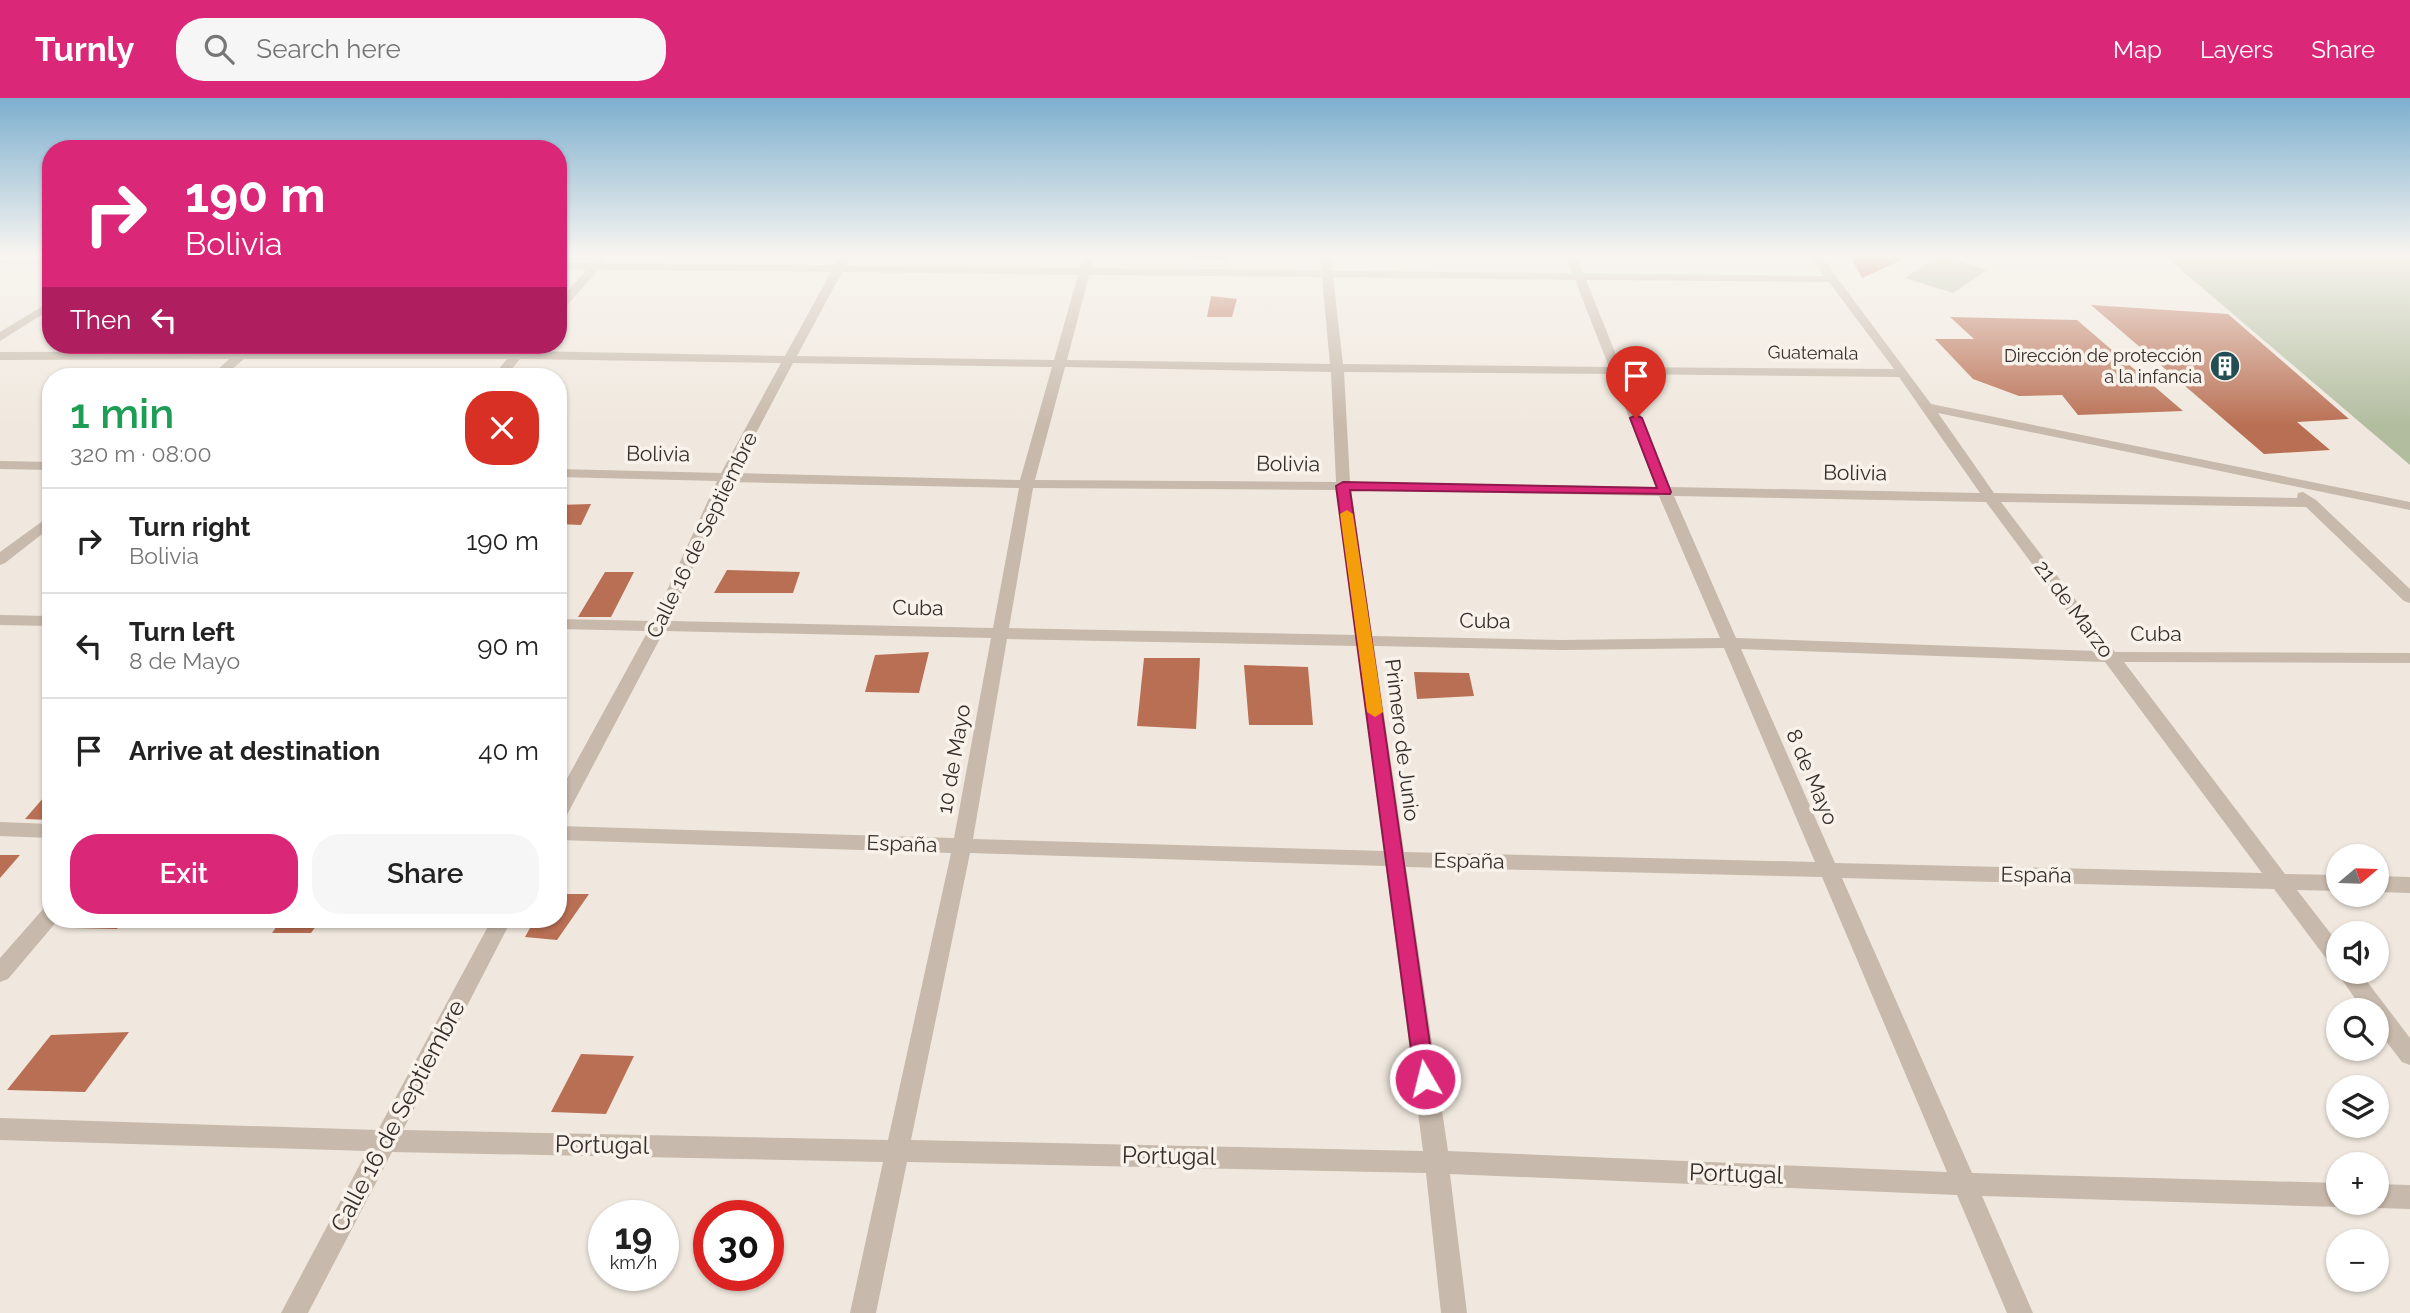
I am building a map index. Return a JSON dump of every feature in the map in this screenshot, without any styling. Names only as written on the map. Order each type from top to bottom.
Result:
[{"type":"street","points":[[0,337],[38,313]]},
{"type":"street","name":"Calle 16 de Septiembre","points":[[567,796],[658,628],[726,476],[815,313]]},
{"type":"street","name":"10 de Mayo","points":[[863,1313],[962,846],[1027,482],[1075,313]]},
{"type":"street","name":"Primero de Junio","points":[[1331,313],[1337,368],[1343,486],[1437,1162],[1454,1313]]},
{"type":"street","name":"8 de Mayo","points":[[1594,313],[1665,492],[2020,1313]]},
{"type":"street","name":"21 de Marzo","points":[[1859,313],[1989,496],[2326,942]]},
{"type":"street","name":"Guatemala","points":[[567,351],[1061,364],[1903,373]]},
{"type":"street","points":[[226,368],[243,354]]},
{"type":"street","name":"Guatemala","points":[[0,356],[334,354]]},
{"type":"street","points":[[506,368],[518,354]]},
{"type":"street","points":[[1928,407],[2410,506]]},
{"type":"street","points":[[0,465],[42,466]]},
{"type":"street","name":"Bolivia","points":[[567,473],[995,484],[1027,482],[1343,486],[2311,503]]},
{"type":"street","points":[[2286,481],[2410,597]]},
{"type":"street","points":[[0,561],[42,526]]},
{"type":"street","points":[[0,620],[42,621]]},
{"type":"street","name":"Cuba","points":[[567,624],[1366,642],[1562,645],[1731,643],[2110,657],[2410,658]]},
{"type":"street","points":[[0,829],[42,831]]},
{"type":"street","name":"España","points":[[567,833],[1394,859],[2326,883]]},
{"type":"street","points":[[2389,884],[2410,885]]},
{"type":"street","points":[[0,973],[42,924]]},
{"type":"street","name":"Calle 16 de Septiembre","points":[[294,1313],[497,928]]},
{"type":"street","points":[[2389,1027],[2410,1055]]},
{"type":"street","name":"Portugal","points":[[0,1129],[384,1141],[1437,1162],[1962,1184],[2326,1195]]},
{"type":"street","points":[[2389,1196],[2410,1197]]},
{"type":"green space","points":[[2231,313],[2410,313],[2410,465]]},
{"type":"building","points":[[1208,313],[1233,313],[1232,317],[1207,317]]},
{"type":"building","name":"Dirección de protección a la infancia","points":[[2100,313],[2228,314],[2349,419],[2297,422],[2330,450],[2264,454]]},
{"type":"building","points":[[1950,317],[2077,320],[2183,411],[2078,415],[2062,395],[2019,396],[1973,379],[1935,339],[1974,339]]},
{"type":"building","points":[[591,504],[581,525],[567,524],[567,505]]},
{"type":"building","points":[[727,570],[800,572],[793,593],[714,593]]},
{"type":"building","points":[[605,572],[634,572],[611,617],[578,617]]},
{"type":"building","points":[[929,652],[919,693],[865,692],[875,655]]},
{"type":"building","points":[[1144,658],[1200,658],[1196,729],[1137,726]]},
{"type":"building","points":[[1244,665],[1308,667],[1313,725],[1249,725]]},
{"type":"building","points":[[1414,672],[1469,673],[1474,696],[1417,699]]},
{"type":"building","points":[[42,799],[42,820],[25,819]]},
{"type":"building","points":[[0,855],[20,855],[0,878]]},
{"type":"building","points":[[567,894],[589,894],[567,926]]},
{"type":"building","points":[[276,928],[315,928],[311,933],[272,933]]},
{"type":"building","points":[[530,928],[565,928],[557,940],[525,937]]},
{"type":"building","points":[[129,1032],[85,1092],[7,1090],[51,1035]]},
{"type":"building","points":[[581,1054],[634,1056],[606,1114],[551,1112]]},
{"type":"slow traffic","points":[[1347,514],[1375,712]]},
{"type":"place","name":"Dirección de protección a la infancia","points":[[2225,366]]},
{"type":"route","points":[[1425,1079],[1343,486],[1665,492],[1636,418]]}]
